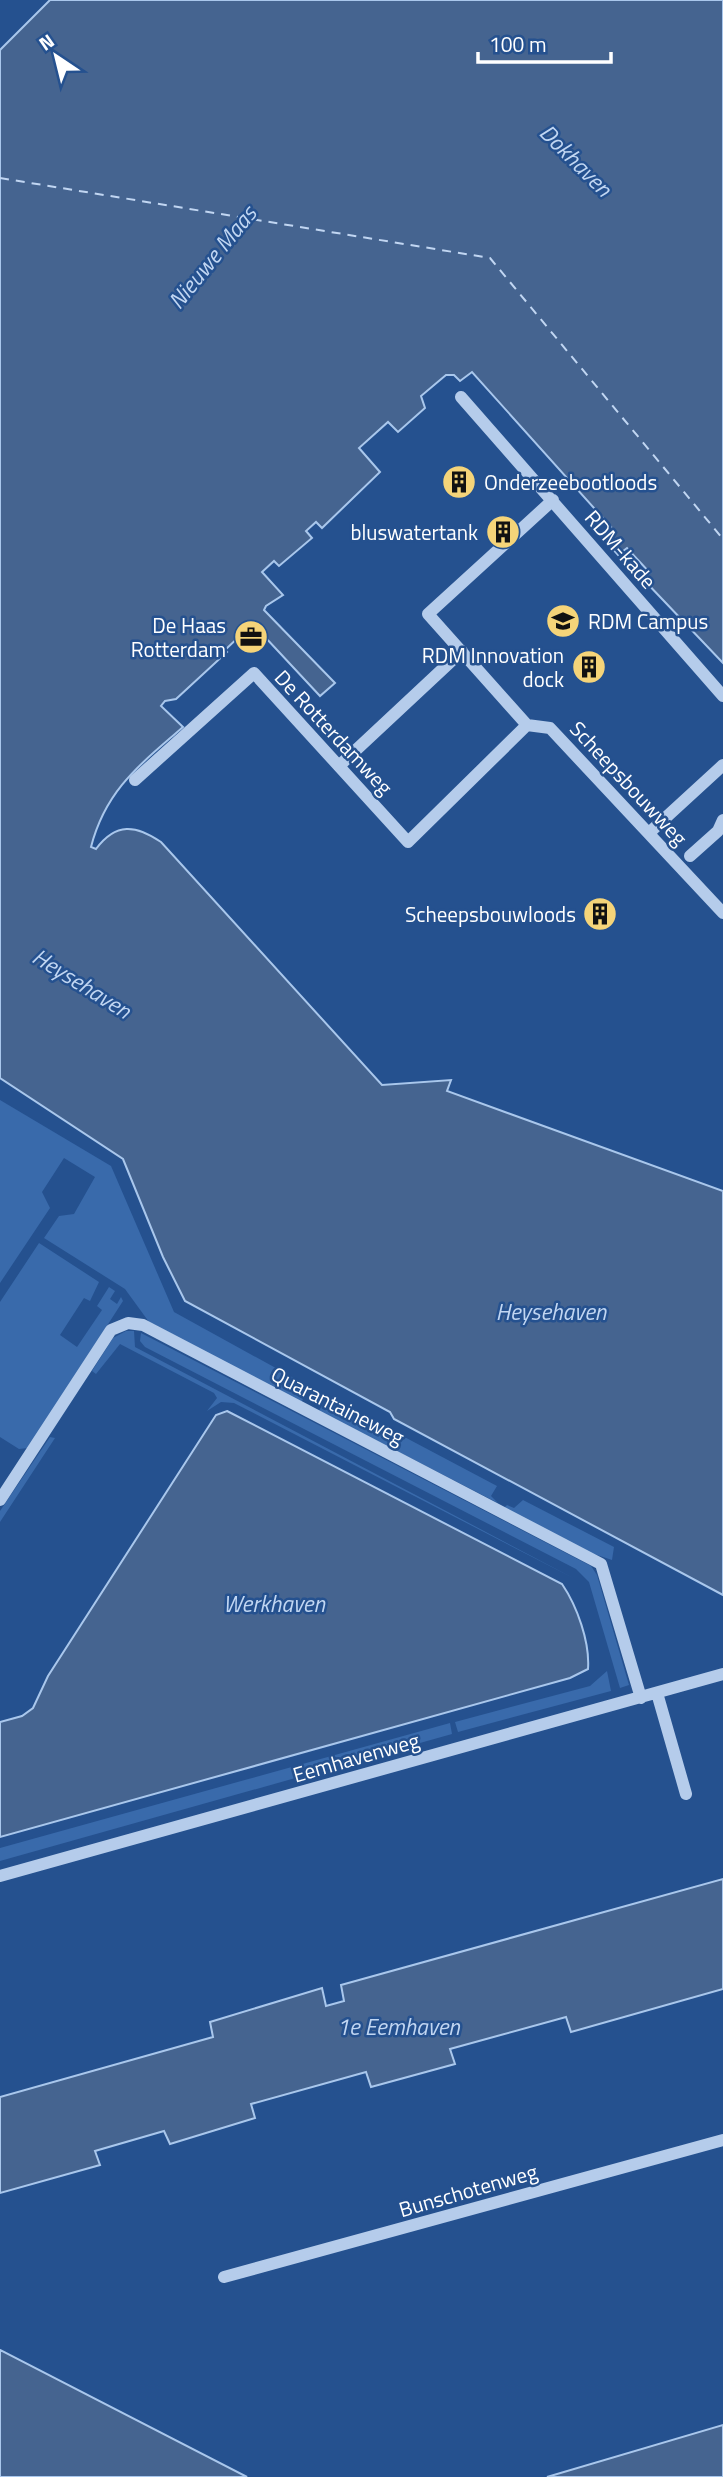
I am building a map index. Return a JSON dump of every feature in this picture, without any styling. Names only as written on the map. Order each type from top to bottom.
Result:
[{"type":"street","name":"RDM-kade","points":[[461,397],[723,696]]},
{"type":"street","points":[[527,725],[428,614],[553,500]]},
{"type":"street","points":[[340,765],[462,651]]},
{"type":"street","name":"De Rotterdamweg","points":[[135,780],[254,673],[408,842],[527,725]]},
{"type":"street","name":"Scheepsbouwweg","points":[[527,725],[550,728],[723,913]]},
{"type":"street","points":[[650,832],[723,765]]},
{"type":"street","points":[[690,856],[721,830]]},
{"type":"street","name":"Quarantaineweg","points":[[0,1500],[111,1330],[128,1323],[143,1325],[601,1564],[641,1698]]},
{"type":"street","name":"Eemhavenweg","points":[[0,1876],[723,1674]]},
{"type":"street","points":[[657,1693],[686,1794]]},
{"type":"street","name":"Bunschotenweg","points":[[224,2277],[723,2140]]},
{"type":"shaded area","points":[[0,1100],[111,1166],[174,1312],[303,1383],[296,1395],[303,1399],[301,1403],[149,1322],[125,1289],[44,1238],[59,1216],[74,1214],[95,1177],[64,1158],[42,1192],[50,1208],[0,1283]]},
{"type":"shaded area","points":[[39,1243],[99,1282],[90,1301],[84,1298],[60,1335],[77,1347],[102,1310],[97,1306],[109,1287],[115,1291],[110,1299],[117,1304],[121,1297],[123,1301],[28,1448],[19,1449],[0,1437],[0,1302]]},
{"type":"shaded area","points":[[126,1331],[134,1331],[135,1347],[577,1580],[234,1403],[221,1402],[207,1411],[217,1398],[214,1393],[120,1344],[96,1374],[92,1371],[113,1338]]},
{"type":"shaded area","points":[[141,1333],[591,1566],[597,1575],[629,1685],[620,1688],[589,1582],[576,1569],[145,1347],[140,1341]]},
{"type":"shaded area","points":[[327,1396],[497,1486],[491,1496],[498,1503],[319,1411]]},
{"type":"shaded area","points":[[50,1437],[55,1438],[0,1522],[0,1511]]},
{"type":"shaded area","points":[[523,1500],[614,1547],[612,1560],[591,1553],[504,1508],[507,1505],[514,1508]]},
{"type":"shaded area","points":[[607,1671],[611,1691],[458,1732],[455,1722],[590,1686]]},
{"type":"shaded area","points":[[450,1723],[452,1734],[0,1861],[0,1848]]},
{"type":"water","points":[[50,0],[723,0],[723,663],[643,579],[650,573],[627,548],[618,555],[601,536],[611,527],[472,372],[460,381],[454,375],[446,375],[421,396],[425,408],[398,432],[388,422],[359,448],[380,472],[322,528],[316,522],[306,531],[312,538],[279,566],[274,561],[262,572],[283,595],[264,610],[335,683],[320,696],[251,622],[247,623],[244,632],[225,650],[227,652],[176,699],[165,701],[161,706],[183,727],[139,766],[116,793],[106,809],[91,847],[96,849],[111,834],[127,829],[143,832],[161,842],[382,1085],[451,1080],[447,1091],[723,1191],[723,1595],[394,1419],[390,1412],[185,1301],[163,1257],[123,1159],[0,1078],[0,50]]},
{"type":"water","name":"Werkhaven","points":[[227,1411],[562,1584],[581,1625],[587,1647],[588,1669],[570,1678],[0,1837],[0,1722],[22,1716],[33,1708],[48,1676],[216,1415]]},
{"type":"water","name":"1e Eemhaven","points":[[723,1879],[723,1989],[571,2032],[566,2017],[450,2049],[455,2064],[371,2087],[366,2072],[251,2104],[255,2118],[170,2144],[164,2131],[95,2151],[100,2165],[0,2193],[0,2097],[213,2037],[210,2022],[322,1988],[326,2006],[344,2001],[341,1985]]},
{"type":"water","points":[[0,2350],[247,2477],[0,2477]]},
{"type":"water","points":[[723,2425],[723,2477],[547,2477]]},
{"type":"ferry route","points":[[0,178],[490,258],[723,539]]},
{"type":"place","name":"Onderzeebootloods","points":[[459,482]]},
{"type":"place","name":"bluswatertank","points":[[503,532]]},
{"type":"place","name":"RDM Campus","points":[[563,621]]},
{"type":"place","name":"De Haas Rotterdam","points":[[251,637]]},
{"type":"place","name":"RDM Innovation dock","points":[[589,667]]},
{"type":"place","name":"Scheepsbouwloods","points":[[600,914]]},
{"type":"water label","name":"Dokhaven","points":[[576,160]]},
{"type":"water label","name":"Nieuwe Maas","points":[[212,257]]},
{"type":"water label","name":"Heysehaven","points":[[82,983]]},
{"type":"water label","name":"Heysehaven","points":[[551,1311]]}]
